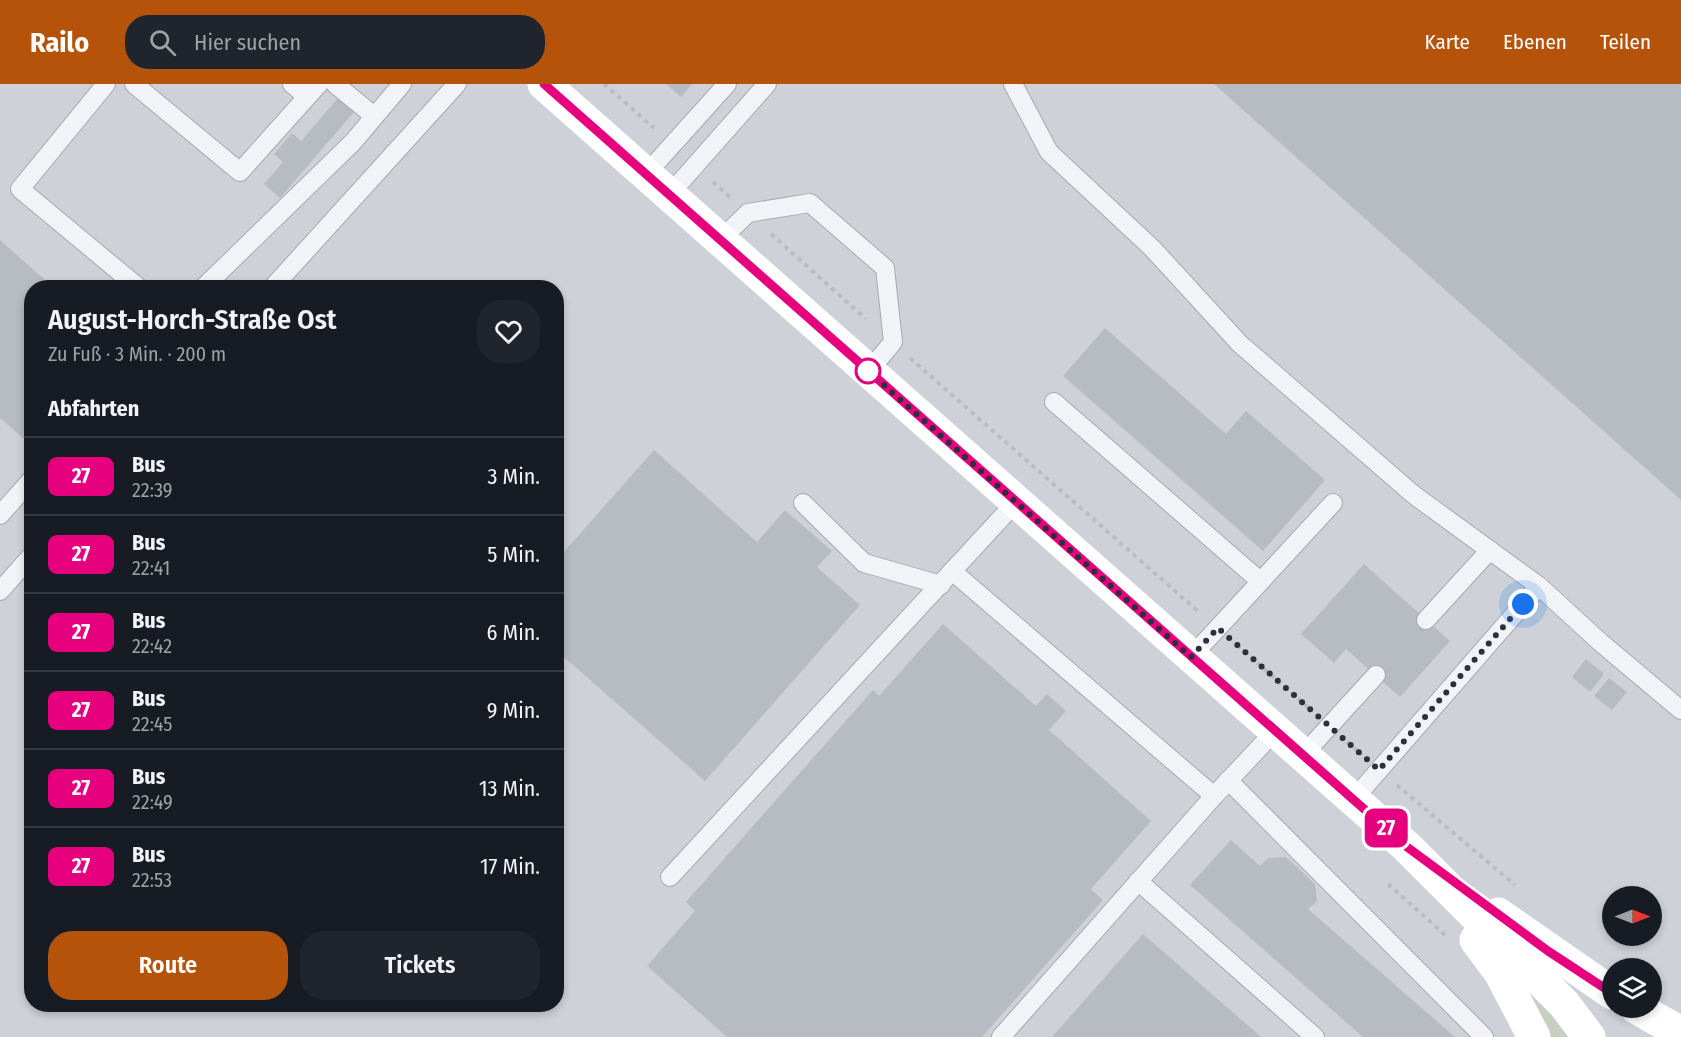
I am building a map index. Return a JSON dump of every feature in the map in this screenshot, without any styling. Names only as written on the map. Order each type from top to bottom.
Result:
[{"type":"main road","points":[[544,84],[1407,847],[1564,1004],[1589,1037]]},
{"type":"main road","points":[[1407,847],[1548,951],[1602,986]]},
{"type":"main road","points":[[1407,847],[1500,972],[1534,1037]]},
{"type":"main road","points":[[1653,1018],[1681,1035]]},
{"type":"main road","points":[[1674,1037],[1681,1035]]},
{"type":"lane","points":[[106,84],[20,189],[129,280]]},
{"type":"lane","points":[[134,84],[240,172],[313,90],[292,84]]},
{"type":"lane","points":[[210,280],[353,142],[402,84]]},
{"type":"lane","points":[[279,280],[458,84]]},
{"type":"lane","points":[[657,184],[672,145],[727,84]]},
{"type":"lane","points":[[657,184],[694,165],[768,84]]},
{"type":"lane","points":[[1013,84],[1049,152],[1152,248],[1240,344],[1414,495],[1539,586],[1599,642],[1681,710]]},
{"type":"lane","points":[[338,85],[374,116]]},
{"type":"lane","points":[[720,240],[747,213],[810,203],[885,268],[892,342],[869,371]]},
{"type":"lane","points":[[1054,402],[1260,581]]},
{"type":"lane","points":[[0,515],[24,488]]},
{"type":"lane","points":[[670,877],[1016,502]]},
{"type":"lane","points":[[803,503],[864,563],[946,578],[1214,796]]},
{"type":"lane","points":[[1191,657],[1333,503]]},
{"type":"lane","points":[[1426,620],[1490,550]]},
{"type":"lane","points":[[0,591],[24,564]]},
{"type":"lane","points":[[1353,800],[1539,586]]},
{"type":"lane","points":[[1303,755],[1376,675]]},
{"type":"lane","points":[[1001,1037],[1228,780],[1275,731]]},
{"type":"lane","points":[[1228,780],[1484,1037]]},
{"type":"lane","points":[[1138,881],[1315,1037]]},
{"type":"path","points":[[604,84],[672,145]]},
{"type":"path","points":[[694,165],[1379,770],[1434,815]]},
{"type":"shaded area","points":[[0,84],[1681,84],[1681,1037],[0,1037]]},
{"type":"green space","points":[[1517,969],[1579,1037],[1549,1037]]},
{"type":"building","points":[[666,84],[692,84],[681,97]]},
{"type":"building","points":[[1214,84],[1681,84],[1681,500]]},
{"type":"building","points":[[338,98],[354,112],[280,198],[264,184],[283,162],[274,154],[292,133],[301,141]]},
{"type":"building","points":[[0,240],[45,280],[24,280],[24,439],[0,418]]},
{"type":"building","points":[[1105,328],[1226,434],[1246,411],[1325,480],[1263,551],[1063,376]]},
{"type":"building","points":[[654,450],[757,542],[785,510],[832,551],[817,567],[860,605],[705,781],[564,657],[564,552]]},
{"type":"building","points":[[1364,564],[1450,641],[1400,697],[1346,649],[1334,663],[1301,634]]},
{"type":"building","points":[[943,624],[1036,706],[1047,694],[1066,711],[1049,730],[1151,821],[1091,889],[1103,900],[982,1037],[727,1037],[647,966],[695,911],[686,902],[873,690],[879,696]]},
{"type":"building","points":[[1586,659],[1604,674],[1590,692],[1572,677]]},
{"type":"building","points":[[1609,678],[1627,692],[1612,710],[1594,696]]},
{"type":"building","points":[[1231,840],[1260,866],[1268,858],[1286,857],[1315,884],[1317,901],[1308,909],[1455,1037],[1363,1037],[1190,885]]},
{"type":"building","points":[[1143,934],[1261,1037],[1052,1037]]},
{"type":"bus line","name":"27","points":[[544,84],[1407,847],[1548,951],[1602,986]]},
{"type":"route","points":[[868,371],[1191,657],[1218,628],[1379,770],[1523,604]]}]
